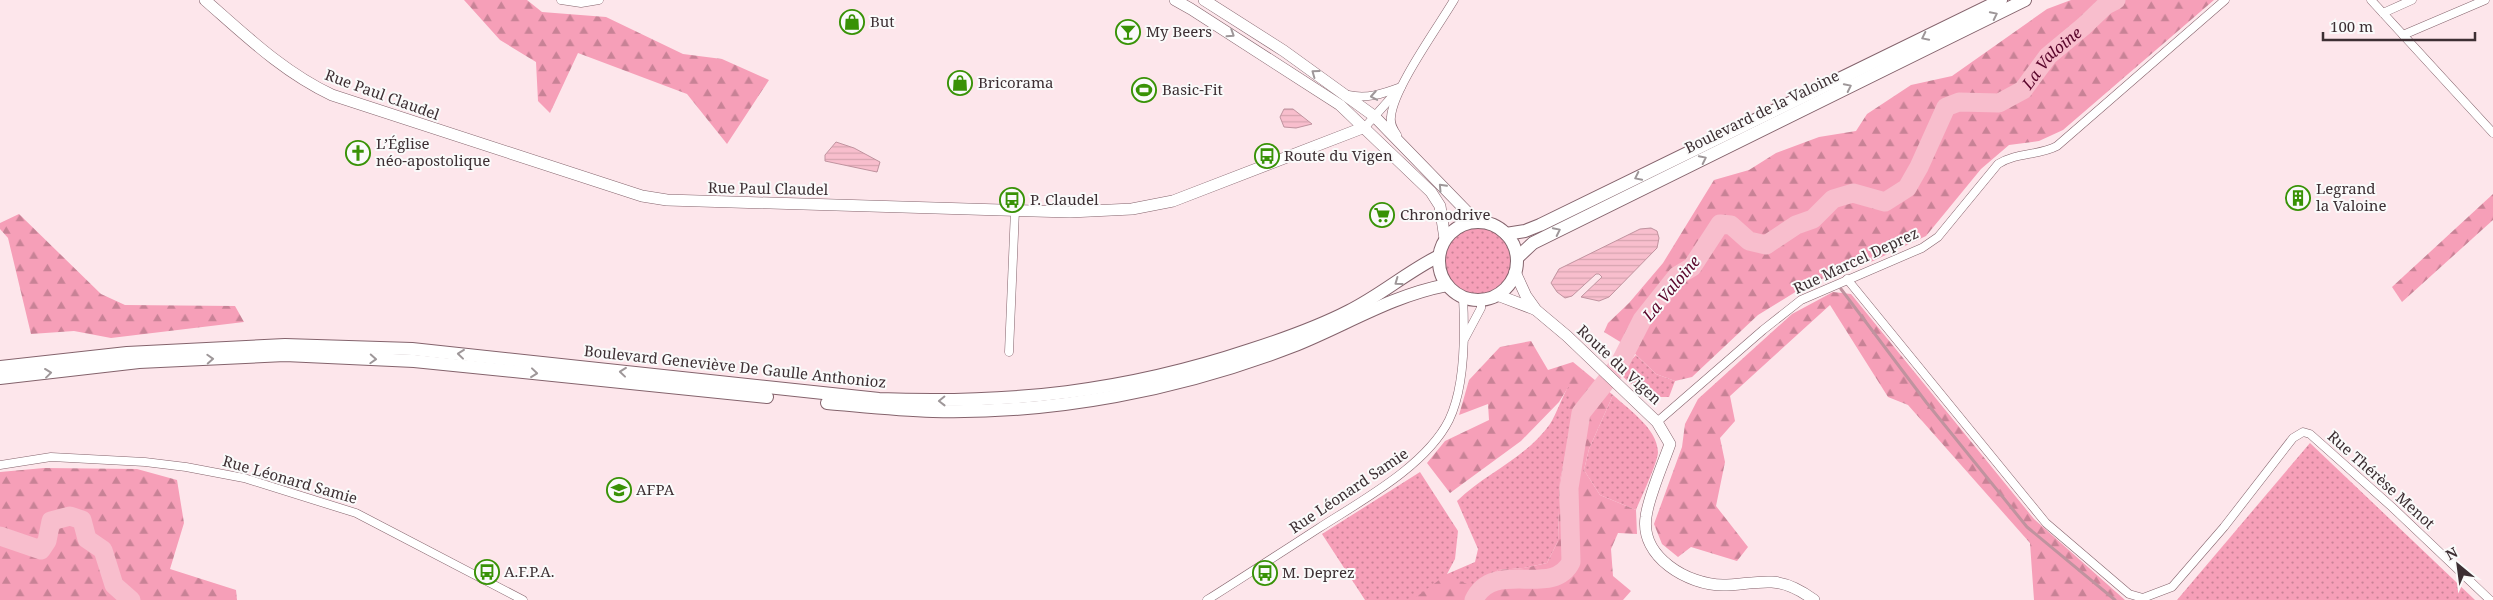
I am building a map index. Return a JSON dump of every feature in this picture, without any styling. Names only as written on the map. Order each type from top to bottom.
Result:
[{"type":"main road","name":"Boulevard de la Valoine","points":[[1506,234],[1525,231],[1540,225],[2000,0]]},
{"type":"main road","name":"Boulevard de la Valoine","points":[[1517,258],[1533,242],[2024,0]]},
{"type":"main road","points":[[1477,222],[1495,226],[1506,234],[1514,245],[1517,258],[1515,272],[1507,287],[1497,295],[1481,300],[1463,297],[1447,285],[1440,272],[1439,256],[1445,239],[1457,228],[1477,222]]},
{"type":"main road","name":"Boulevard Geneviève De Gaulle Anthonioz","points":[[0,367],[127,353],[275,345],[412,349],[879,399],[928,401],[1015,399],[1123,385],[1183,370],[1288,337],[1349,311],[1392,286],[1419,266],[1439,256]]},
{"type":"main road","name":"Boulevard Geneviève De Gaulle Anthonioz","points":[[0,378],[139,362],[285,355],[414,361],[879,408],[934,411],[1025,407],[1089,401],[1158,387],[1216,371],[1293,346],[1403,296],[1447,285]]},
{"type":"street","name":"Rue Paul Claudel","points":[[205,0],[278,64],[306,83],[332,95],[642,196],[690,202],[1116,211],[1151,206],[1193,195],[1364,127]]},
{"type":"street","points":[[561,0],[581,3],[599,0]]},
{"type":"street","points":[[1175,0],[1192,9],[1340,105],[1431,192],[1440,206],[1445,239]]},
{"type":"street","points":[[1204,0],[1284,50],[1376,118],[1477,222]]},
{"type":"street","points":[[1376,118],[1401,87],[1454,0]]},
{"type":"street","name":"Rue Marcel Deprez","points":[[1657,422],[1763,330],[1801,300],[1922,248],[1938,237],[1998,164],[2009,157],[2038,153],[2057,146],[2225,0]]},
{"type":"street","points":[[2371,0],[2493,133]]},
{"type":"street","points":[[2383,13],[2412,0]]},
{"type":"street","points":[[2403,35],[2485,0]]},
{"type":"street","points":[[1346,95],[1360,98],[1378,96],[1401,87]]},
{"type":"street","points":[[1401,87],[1391,118],[1393,129],[1407,149]]},
{"type":"street","points":[[1364,127],[1394,106]]},
{"type":"street","points":[[1009,352],[1015,210]]},
{"type":"street","name":"Route du Vigen","points":[[1515,272],[1526,296],[1536,310],[1616,382],[1657,422],[1670,444],[1645,517],[1647,534],[1656,554],[1676,571],[1701,582],[1722,585],[1773,582],[1799,589],[1814,600]]},
{"type":"street","name":"Rue Thérèse Menot","points":[[1847,279],[2046,523],[2129,594],[2143,598],[2172,587],[2224,527],[2293,438],[2303,432],[2310,434],[2392,507],[2490,600]]},
{"type":"street","name":"Route du Vigen","points":[[1497,295],[1536,310]]},
{"type":"street","points":[[1463,297],[1464,339]]},
{"type":"street","points":[[1464,339],[1481,308],[1481,300]]},
{"type":"street","name":"Rue Léonard Samie","points":[[1207,600],[1364,499],[1420,459],[1438,439],[1450,419],[1458,394],[1464,339]]},
{"type":"street","name":"Rue Léonard Samie","points":[[0,464],[51,457],[145,462],[244,478],[356,513],[523,600]]},
{"type":"green space","points":[[464,0],[527,0],[542,12],[606,17],[683,54],[722,59],[769,80],[727,144],[687,94],[578,53],[550,113],[538,101],[536,62],[500,40]]},
{"type":"green space","points":[[2071,0],[2214,0],[2063,130],[2039,141],[2009,145],[1981,169],[1926,236],[1873,261],[1810,283],[1758,315],[1692,377],[1675,381],[1656,374],[1627,346],[1604,332],[1608,323],[1629,303],[1663,263],[1714,180],[1749,170],[1776,153],[1819,137],[1856,131],[1867,114],[1911,85],[1952,76],[2047,9]]},
{"type":"green space","points":[[2493,194],[2493,220],[2402,302],[2392,287]]},
{"type":"green space","points":[[19,214],[101,294],[125,305],[235,306],[244,322],[111,338],[74,331],[31,334],[8,238],[0,229],[0,223]]},
{"type":"green space","points":[[1478,228],[1491,231],[1501,238],[1508,248],[1511,261],[1508,274],[1501,284],[1491,291],[1478,294],[1465,291],[1455,284],[1448,274],[1445,261],[1448,248],[1455,238],[1465,231]]},
{"type":"green space","points":[[1833,292],[1851,294],[2034,519],[2125,600],[2034,600],[2030,543],[1908,405],[1888,397],[1830,305],[1730,396],[1735,421],[1720,438],[1725,462],[1716,506],[1748,547],[1737,561],[1691,547],[1678,557],[1662,544],[1654,524],[1682,447],[1685,424],[1698,399],[1792,314]]},
{"type":"green space","points":[[1531,341],[1548,370],[1573,362],[1613,395],[1589,449],[1584,470],[1600,495],[1636,510],[1637,534],[1618,533],[1611,549],[1613,576],[1631,591],[1623,600],[1412,600],[1446,575],[1474,587],[1498,570],[1524,568],[1547,563],[1558,541],[1560,480],[1569,437],[1569,386],[1559,402],[1521,441],[1450,493],[1427,463],[1445,441],[1489,420],[1488,404],[1459,415],[1469,380],[1500,347]]},
{"type":"green space","points":[[1636,355],[1656,374],[1675,381],[1669,397],[1645,397],[1619,373]]},
{"type":"green space","points":[[1569,385],[1569,437],[1560,480],[1558,541],[1547,563],[1524,568],[1498,570],[1474,587],[1413,600],[1365,600],[1322,534],[1420,472],[1458,531],[1455,559],[1447,574],[1475,562],[1478,549],[1457,501],[1480,482],[1518,456],[1540,436],[1550,424]]},
{"type":"green space","points":[[1613,395],[1648,427],[1653,435],[1658,452],[1649,480],[1636,510],[1600,495],[1584,470],[1589,449]]},
{"type":"green space","points":[[2310,443],[2475,600],[2177,600]]},
{"type":"green space","points":[[44,468],[137,469],[177,480],[184,523],[170,569],[236,590],[237,600],[0,600],[0,472]]},
{"type":"shaded area","points":[[1284,109],[1293,109],[1312,124],[1296,128],[1284,127],[1280,117]]},
{"type":"shaded area","points":[[836,142],[854,148],[880,162],[877,172],[825,161],[825,155]]},
{"type":"shaded area","points":[[1651,228],[1657,231],[1659,238],[1657,248],[1609,297],[1599,301],[1581,297],[1602,277],[1599,274],[1596,274],[1572,296],[1565,298],[1557,292],[1551,283],[1559,269],[1640,229]]},
{"type":"waterway","name":"La Valoine","points":[[1474,600],[1483,588],[1495,582],[1508,579],[1551,578],[1562,573],[1571,562],[1569,488],[1581,413],[1619,365],[1642,320],[1677,276],[1692,267],[1720,224],[1731,225],[1749,241],[1766,245],[1796,225],[1813,219],[1833,199],[1853,193],[1885,202],[1907,188],[1919,167],[1946,107],[1959,102],[1999,103],[2023,90],[2048,56],[2106,5],[2116,0]]},
{"type":"waterway","points":[[1841,289],[1926,402],[2027,527],[2115,600]]},
{"type":"waterway","name":"La Valoine","points":[[0,536],[41,550],[47,541],[51,521],[70,516],[82,520],[87,539],[103,550],[114,585],[131,600]]},
{"type":"place","name":"But","points":[[852,22]]},
{"type":"place","name":"My Beers","points":[[1128,32]]},
{"type":"place","name":"Bricorama","points":[[960,83]]},
{"type":"place","name":"Basic-Fit","points":[[1144,90]]},
{"type":"place","name":"L’Église néo-apostolique","points":[[358,153]]},
{"type":"place","name":"Route du Vigen","points":[[1267,156]]},
{"type":"place","name":"Legrand la Valoine","points":[[2298,198]]},
{"type":"place","name":"P. Claudel","points":[[1012,200]]},
{"type":"place","name":"Chronodrive","points":[[1382,215]]},
{"type":"place","name":"AFPA","points":[[619,490]]},
{"type":"place","name":"A.F.P.A.","points":[[487,572]]},
{"type":"place","name":"M. Deprez","points":[[1265,573]]}]
